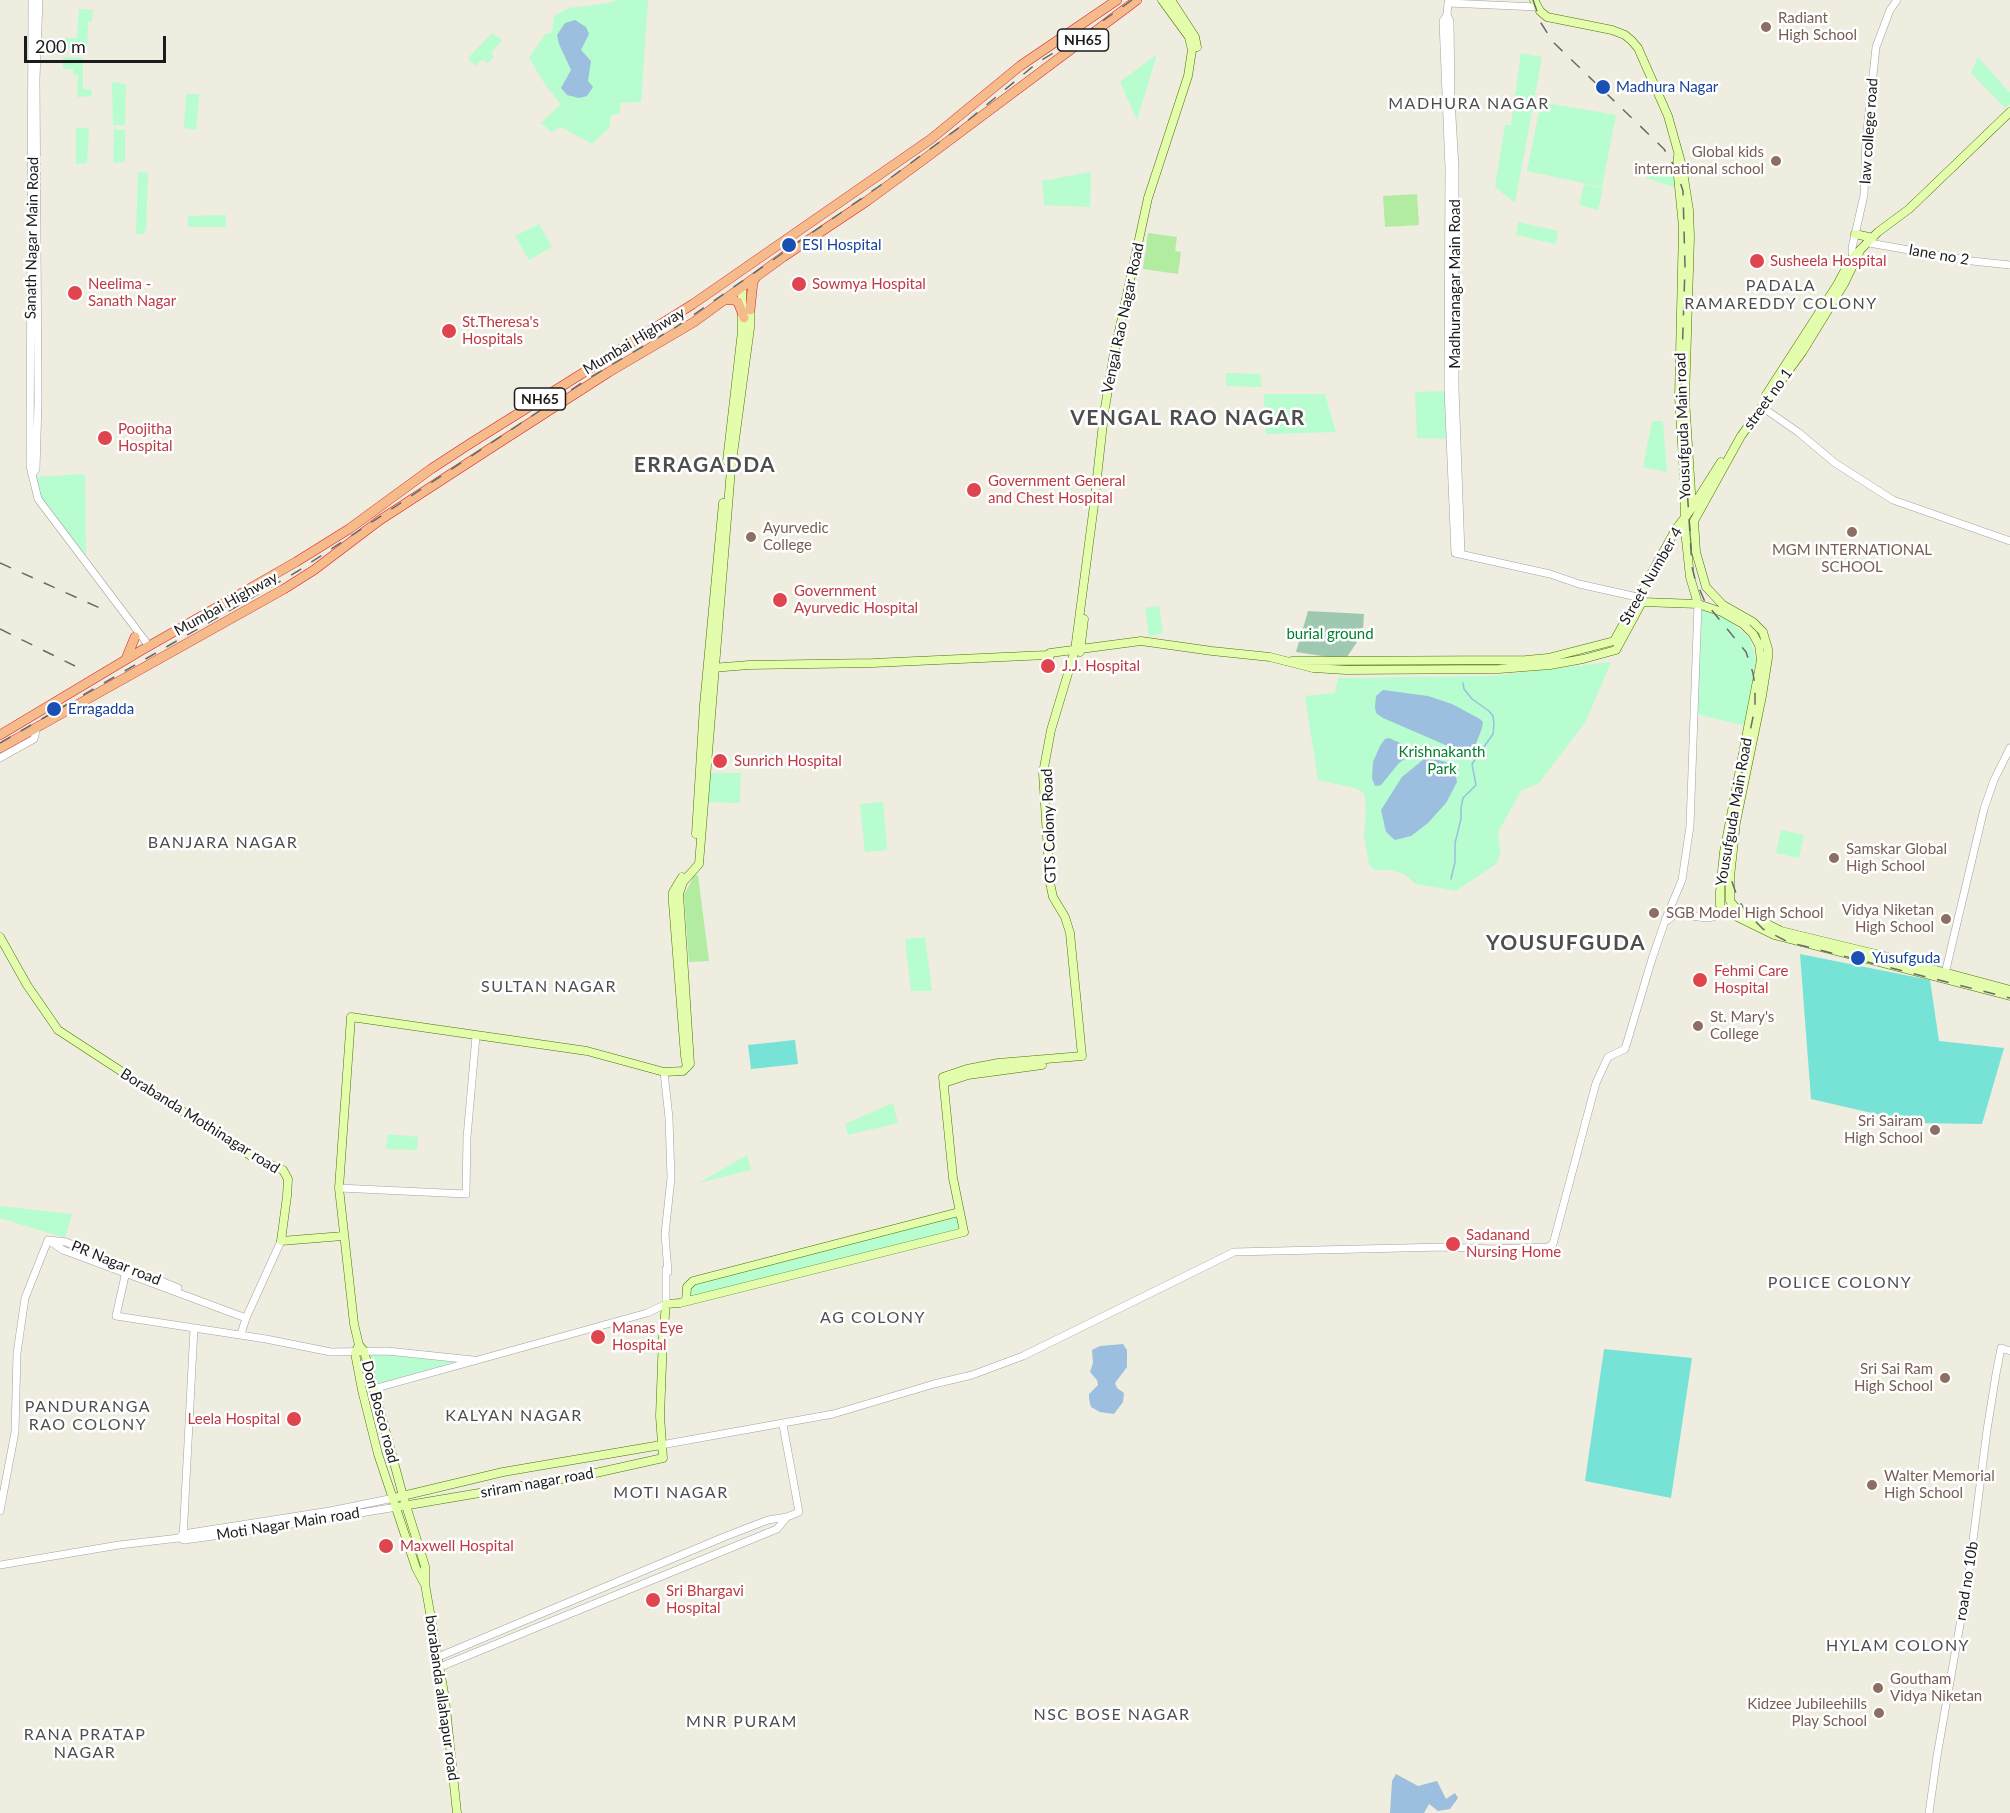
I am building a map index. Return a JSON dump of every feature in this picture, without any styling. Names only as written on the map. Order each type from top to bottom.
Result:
[{"type":"highway","name":"Mumbai Highway","points":[[145,648],[349,529],[431,469],[693,304],[931,138],[1020,66],[1117,0]]},
{"type":"highway","name":"Mumbai Highway","points":[[1,742],[37,726],[284,589],[314,570],[380,520],[609,372],[694,322],[867,201],[1137,0]]},
{"type":"highway","points":[[858,188],[867,201]]},
{"type":"highway","points":[[747,314],[753,282],[750,282]]},
{"type":"highway","points":[[723,300],[738,302],[747,314]]},
{"type":"highway","points":[[514,416],[523,429]]},
{"type":"highway","points":[[373,510],[380,520]]},
{"type":"highway","points":[[126,659],[135,637]]},
{"type":"highway","name":"NH65","points":[[1,742],[145,648]]},
{"type":"main road","name":"Vengal Rao Nagar Road","points":[[1142,240],[1152,187],[1188,76],[1192,50],[1189,38],[1162,0]]},
{"type":"main road","name":"Vengal Rao Nagar Road","points":[[1077,653],[1107,414],[1123,322],[1154,188],[1192,75],[1197,45],[1192,31],[1171,0]]},
{"type":"main road","name":"Yousufguda Main Road","points":[[1537,2],[1547,12],[1568,20],[1619,32],[1638,48],[1668,116],[1686,182],[1690,237],[1685,399],[1692,508],[1689,520],[1690,577],[1698,604]]},
{"type":"main road","name":"street no 1","points":[[1692,508],[1860,251],[1909,209],[2010,112]]},
{"type":"main road","name":"Yousufguda Main road","points":[[1678,154],[1677,166],[1683,228],[1679,397],[1689,520]]},
{"type":"main road","points":[[1855,234],[1871,241]]},
{"type":"main road","name":"street no 1","points":[[1689,520],[1736,440],[1803,351],[1854,260]]},
{"type":"main road","points":[[359,1349],[354,1324],[339,1188],[351,1017],[399,1022],[476,1036],[587,1051],[664,1072],[683,1071],[687,1067],[673,892],[680,879],[695,863],[704,705],[712,668],[731,469],[750,328],[747,314],[750,282]]},
{"type":"main road","points":[[1689,520],[1706,586],[1723,609]]},
{"type":"main road","name":"Street Number 4","points":[[1616,641],[1637,597],[1676,529],[1689,520]]},
{"type":"main road","points":[[712,668],[1047,655],[1142,645],[1145,642],[1290,661],[1526,660],[1548,658],[1616,641],[1642,602],[1698,604],[1723,609]]},
{"type":"main road","name":"Yousufguda Main Road","points":[[1723,609],[1753,634],[1759,645],[1763,671],[1737,822],[1729,887],[1730,900],[1735,907],[1781,931],[2010,996]]},
{"type":"main road","name":"GTS Colony Road","points":[[959,1212],[953,1178],[943,1080],[1001,1069],[1077,1061],[1082,1056],[1071,933],[1053,897],[1050,883],[1043,773],[1051,735],[1054,732],[1077,653]]},
{"type":"main road","name":"Yousufguda Main Road","points":[[1763,671],[1724,852],[1720,892],[1720,905],[1723,910],[1774,935],[2010,990]]},
{"type":"main road","name":"Borabanda Mothinagar road","points":[[0,937],[27,985],[58,1030],[252,1156],[283,1170],[288,1179],[288,1187],[281,1242]]},
{"type":"main road","points":[[661,1445],[663,1346],[668,1327],[668,1307],[964,1232],[959,1212],[693,1281],[687,1287],[683,1302]]},
{"type":"main road","points":[[281,1242],[344,1236]]},
{"type":"main road","name":"Don Bosco road","points":[[359,1349],[373,1389],[398,1497]]},
{"type":"main road","name":"Don Bosco road","points":[[359,1349],[362,1390],[378,1454],[398,1497]]},
{"type":"main road","name":"sriram nagar road","points":[[398,1497],[504,1472],[661,1445],[663,1458],[591,1474],[401,1506]]},
{"type":"main road","name":"borabanda allahapur road","points":[[398,1497],[424,1566],[424,1584],[440,1667],[457,1813]]},
{"type":"street","name":"Sanath Nagar Main Road","points":[[32,0],[30,466],[32,475]]},
{"type":"street","points":[[39,0],[36,79],[38,402],[36,469],[32,475],[38,499],[128,620],[145,648]]},
{"type":"street","name":"law college road","points":[[1854,260],[1855,234],[1864,195],[1866,141],[1876,47],[1890,10],[1897,0]]},
{"type":"street","name":"Madhuranagar Main Road","points":[[1537,2],[1448,3],[1455,168],[1458,553],[1637,597]]},
{"type":"street","name":"lane no 2","points":[[1871,241],[1972,261],[2010,265]]},
{"type":"street","points":[[1762,407],[1798,432],[1835,463],[1893,500],[2010,541]]},
{"type":"street","points":[[1627,1041],[1682,880],[1690,826],[1698,604]]},
{"type":"street","points":[[128,620],[135,637],[145,648]]},
{"type":"street","points":[[0,758],[34,739],[37,726]]},
{"type":"street","points":[[1945,976],[1984,809],[1994,780],[2010,748]]},
{"type":"street","points":[[661,1445],[714,1434],[783,1425],[837,1413],[961,1376],[972,1375],[1023,1356],[1234,1252],[1444,1247],[1491,1249],[1553,1245],[1596,1083],[1608,1056],[1623,1050],[1627,1041],[1668,920],[1680,913],[1700,918],[1716,916],[1723,910]]},
{"type":"street","points":[[339,1188],[466,1194],[467,1137],[476,1036]]},
{"type":"street","points":[[373,1389],[668,1307],[665,1234],[672,1178],[664,1072]]},
{"type":"street","name":"PR Nagar road","points":[[0,1511],[15,1432],[17,1353],[25,1298],[48,1240],[63,1250],[126,1270],[246,1318]]},
{"type":"street","name":"Borabanda Mothinagar road","points":[[241,1334],[281,1242]]},
{"type":"street","points":[[126,1270],[116,1316],[241,1334],[331,1352],[359,1349],[472,1360]]},
{"type":"street","points":[[182,1537],[188,1484],[188,1425],[194,1328]]},
{"type":"street","name":"road no 10b","points":[[1929,1813],[1968,1579],[1987,1430],[2001,1348],[2010,1350]]},
{"type":"street","points":[[438,1657],[724,1537],[768,1520],[787,1517],[799,1512],[783,1425]]},
{"type":"street","name":"Moti Nagar Main road","points":[[182,1537],[398,1497]]},
{"type":"street","name":"Moti Nagar Main road","points":[[0,1565],[119,1545],[401,1506]]},
{"type":"street","points":[[440,1667],[777,1529],[787,1517]]},
{"type":"green space","points":[[617,0],[648,0],[641,102],[620,103],[620,113],[611,116],[609,128],[592,144],[561,127],[552,132],[541,123],[561,104],[546,86],[529,58],[545,34],[552,33],[554,16],[569,8]]},
{"type":"green space","points":[[79,9],[93,10],[92,21],[88,22],[87,50],[65,49],[65,38],[77,38]]},
{"type":"green space","points":[[492,33],[502,40],[491,53],[494,57],[487,63],[483,59],[475,66],[468,58]]},
{"type":"green space","points":[[1521,53],[1542,57],[1515,203],[1495,187],[1505,125],[1511,125]]},
{"type":"green space","points":[[1157,54],[1137,120],[1120,82]]},
{"type":"green space","points":[[63,57],[83,58],[83,89],[91,89],[92,96],[77,97],[78,75],[73,74],[73,69],[63,69]]},
{"type":"green space","points":[[1978,57],[2010,93],[2010,104],[2005,108],[1971,73]]},
{"type":"green space","points":[[112,82],[126,84],[125,125],[113,125]]},
{"type":"green space","points":[[186,94],[199,94],[196,130],[184,128]]},
{"type":"green space","points":[[1541,102],[1616,115],[1602,187],[1527,171]]},
{"type":"green space","points":[[76,128],[89,128],[87,163],[76,164]]},
{"type":"green space","points":[[114,129],[125,130],[125,162],[113,163]]},
{"type":"green space","points":[[1651,164],[1674,171],[1674,187],[1646,178]]},
{"type":"green space","points":[[138,172],[148,173],[144,234],[136,234]]},
{"type":"green space","points":[[1091,172],[1090,207],[1044,205],[1042,181]]},
{"type":"green space","points":[[1584,184],[1603,188],[1598,210],[1579,205]]},
{"type":"green space","points":[[1417,194],[1419,225],[1385,227],[1383,196]]},
{"type":"green space","points":[[226,215],[226,227],[188,227],[188,216]]},
{"type":"green space","points":[[1518,222],[1558,231],[1556,244],[1516,235]]},
{"type":"green space","points":[[539,224],[552,247],[529,260],[515,236]]},
{"type":"green space","points":[[1148,233],[1177,237],[1175,251],[1181,252],[1178,274],[1143,269]]},
{"type":"green space","points":[[1226,373],[1260,374],[1262,387],[1226,386]]},
{"type":"green space","points":[[1451,391],[1453,439],[1417,438],[1415,392]]},
{"type":"green space","points":[[1264,394],[1325,394],[1336,432],[1266,434]]},
{"type":"green space","points":[[1652,421],[1663,421],[1667,472],[1643,467]]},
{"type":"green space","points":[[83,474],[85,478],[86,556],[42,499],[34,477]]},
{"type":"green space","points":[[1159,606],[1163,633],[1149,636],[1145,608]]},
{"type":"green space","points":[[1698,609],[1721,613],[1750,639],[1756,660],[1746,726],[1696,714]]},
{"type":"green space","name":"burial ground","points":[[1308,611],[1364,614],[1363,628],[1357,629],[1357,642],[1347,657],[1296,652]]},
{"type":"green space","name":"Krishnakanth Park","points":[[1611,662],[1586,721],[1539,783],[1521,791],[1498,832],[1500,854],[1496,864],[1456,891],[1416,884],[1404,874],[1390,870],[1374,870],[1369,864],[1364,835],[1366,807],[1364,793],[1355,788],[1318,780],[1305,696],[1335,693],[1338,678],[1491,676]]},
{"type":"green space","points":[[708,773],[741,773],[740,803],[706,802]]},
{"type":"green space","points":[[883,802],[887,850],[865,852],[860,804]]},
{"type":"green space","points":[[1781,830],[1804,835],[1799,858],[1776,853]]},
{"type":"green space","points":[[698,875],[709,961],[689,962],[684,895],[694,876]]},
{"type":"green space","points":[[925,937],[932,991],[911,991],[905,939]]},
{"type":"green space","points":[[893,1103],[898,1123],[848,1135],[845,1124]]},
{"type":"green space","points":[[388,1134],[418,1137],[417,1150],[386,1149]]},
{"type":"green space","points":[[747,1155],[751,1170],[699,1183]]},
{"type":"green space","points":[[0,1206],[72,1214],[65,1238],[0,1218]]},
{"type":"green space","points":[[959,1212],[964,1232],[686,1301],[693,1281]]},
{"type":"green space","points":[[367,1354],[389,1354],[458,1361],[375,1385]]},
{"type":"shaded area","points":[[575,20],[586,27],[589,34],[581,50],[591,61],[588,81],[593,87],[587,96],[579,98],[567,95],[561,88],[571,70],[557,35],[565,23]]},
{"type":"shaded area","points":[[1383,690],[1428,696],[1452,704],[1480,719],[1483,722],[1482,728],[1474,749],[1469,753],[1464,753],[1383,718],[1376,713],[1375,707],[1376,696]]},
{"type":"shaded area","points":[[1389,738],[1407,746],[1411,749],[1412,754],[1399,763],[1381,785],[1375,786],[1372,778],[1373,762],[1380,746],[1385,739]]},
{"type":"shaded area","points":[[1430,758],[1446,762],[1455,771],[1457,782],[1446,803],[1428,823],[1411,836],[1395,840],[1386,832],[1381,810],[1402,777],[1424,759]]},
{"type":"shaded area","points":[[1800,954],[1930,980],[1939,1041],[2004,1048],[1982,1124],[1915,1123],[1811,1099]]},
{"type":"shaded area","points":[[795,1040],[798,1064],[751,1069],[748,1045]]},
{"type":"shaded area","points":[[1123,1344],[1127,1350],[1127,1367],[1115,1383],[1117,1388],[1124,1393],[1123,1402],[1114,1414],[1100,1412],[1091,1407],[1089,1399],[1089,1394],[1098,1385],[1090,1372],[1093,1363],[1092,1350],[1100,1346]]},
{"type":"shaded area","points":[[1604,1349],[1692,1358],[1671,1498],[1585,1481]]},
{"type":"shaded area","points":[[1396,1774],[1418,1786],[1437,1781],[1446,1799],[1455,1793],[1458,1798],[1450,1809],[1438,1811],[1429,1804],[1424,1813],[1390,1813],[1392,1781]]},
{"type":"waterway","points":[[1451,879],[1463,798],[1476,785],[1472,764],[1493,734],[1494,724],[1493,716],[1472,699],[1464,689],[1463,683]]},
{"type":"railway","points":[[0,743],[298,571],[589,378],[676,327],[878,187],[960,127],[1037,63],[1132,0]]},
{"type":"railway","points":[[1533,0],[1541,23],[1553,42],[1664,149],[1676,169],[1683,191],[1685,267],[1681,390],[1692,567],[1705,602],[1746,652],[1755,686],[1755,707],[1726,851],[1729,873],[1738,899],[1746,912],[1763,929],[1788,942],[2010,998]]},
{"type":"railway","points":[[0,563],[102,609]]},
{"type":"railway","points":[[0,629],[75,666]]},
{"type":"place","name":"Radiant High School","points":[[1766,27]]},
{"type":"place","name":"Madhura Nagar","points":[[1603,87]]},
{"type":"place","name":"Global kids international school","points":[[1776,161]]},
{"type":"place","name":"ESI Hospital","points":[[789,245]]},
{"type":"place","name":"Susheela Hospital","points":[[1757,261]]},
{"type":"place","name":"Sowmya Hospital","points":[[799,284]]},
{"type":"place","name":"Neelima - Sanath Nagar","points":[[75,293]]},
{"type":"place","name":"St.Theresa's Hospitals","points":[[449,331]]},
{"type":"place","name":"Poojitha Hospital","points":[[105,438]]},
{"type":"place","name":"Government General and Chest Hospital","points":[[974,490]]},
{"type":"place","name":"MGM INTERNATIONAL SCHOOL","points":[[1852,532]]},
{"type":"place","name":"Ayurvedic College","points":[[751,537]]},
{"type":"place","name":"Government Ayurvedic Hospital","points":[[780,600]]},
{"type":"place","name":"J.J. Hospital","points":[[1048,666]]},
{"type":"place","name":"Erragadda","points":[[54,709]]},
{"type":"place","name":"Sunrich Hospital","points":[[720,761]]},
{"type":"place","name":"Samskar Global High School","points":[[1834,858]]},
{"type":"place","name":"SGB Model High School","points":[[1654,913]]},
{"type":"place","name":"Vidya Niketan High School","points":[[1946,919]]},
{"type":"place","name":"Yusufguda","points":[[1858,958]]},
{"type":"place","name":"Fehmi Care Hospital","points":[[1700,980]]},
{"type":"place","name":"St. Mary's College","points":[[1698,1026]]},
{"type":"place","name":"Sri Sairam High School","points":[[1935,1130]]},
{"type":"place","name":"Sadanand Nursing Home","points":[[1453,1244]]},
{"type":"place","name":"Manas Eye Hospital","points":[[598,1337]]},
{"type":"place","name":"Sri Sai Ram High School","points":[[1945,1378]]},
{"type":"place","name":"Leela Hospital","points":[[294,1419]]},
{"type":"place","name":"Walter Memorial High School","points":[[1872,1485]]},
{"type":"place","name":"Maxwell Hospital","points":[[386,1546]]},
{"type":"place","name":"Sri Bhargavi Hospital","points":[[653,1600]]},
{"type":"place","name":"Goutham Vidya Niketan","points":[[1878,1688]]},
{"type":"place","name":"Kidzee Jubileehills Play School","points":[[1879,1713]]},
{"type":"district","name":"MADHURA NAGAR","points":[[1469,104]]},
{"type":"district","name":"PADALA RAMAREDDY COLONY","points":[[1781,295]]},
{"type":"district","name":"VENGAL RAO NAGAR","points":[[1188,418]]},
{"type":"district","name":"ERRAGADDA","points":[[705,465]]},
{"type":"district","name":"BANJARA NAGAR","points":[[223,843]]},
{"type":"district","name":"YOUSUFGUDA","points":[[1566,943]]},
{"type":"district","name":"SULTAN NAGAR","points":[[549,987]]},
{"type":"district","name":"POLICE COLONY","points":[[1840,1283]]},
{"type":"district","name":"AG COLONY","points":[[873,1318]]},
{"type":"district","name":"PANDURANGA RAO COLONY","points":[[88,1416]]},
{"type":"district","name":"KALYAN NAGAR","points":[[514,1416]]},
{"type":"district","name":"MOTI NAGAR","points":[[671,1493]]},
{"type":"district","name":"HYLAM COLONY","points":[[1898,1646]]},
{"type":"district","name":"NSC BOSE NAGAR","points":[[1112,1715]]},
{"type":"district","name":"MNR PURAM","points":[[742,1722]]},
{"type":"district","name":"RANA PRATAP NAGAR","points":[[85,1744]]}]
